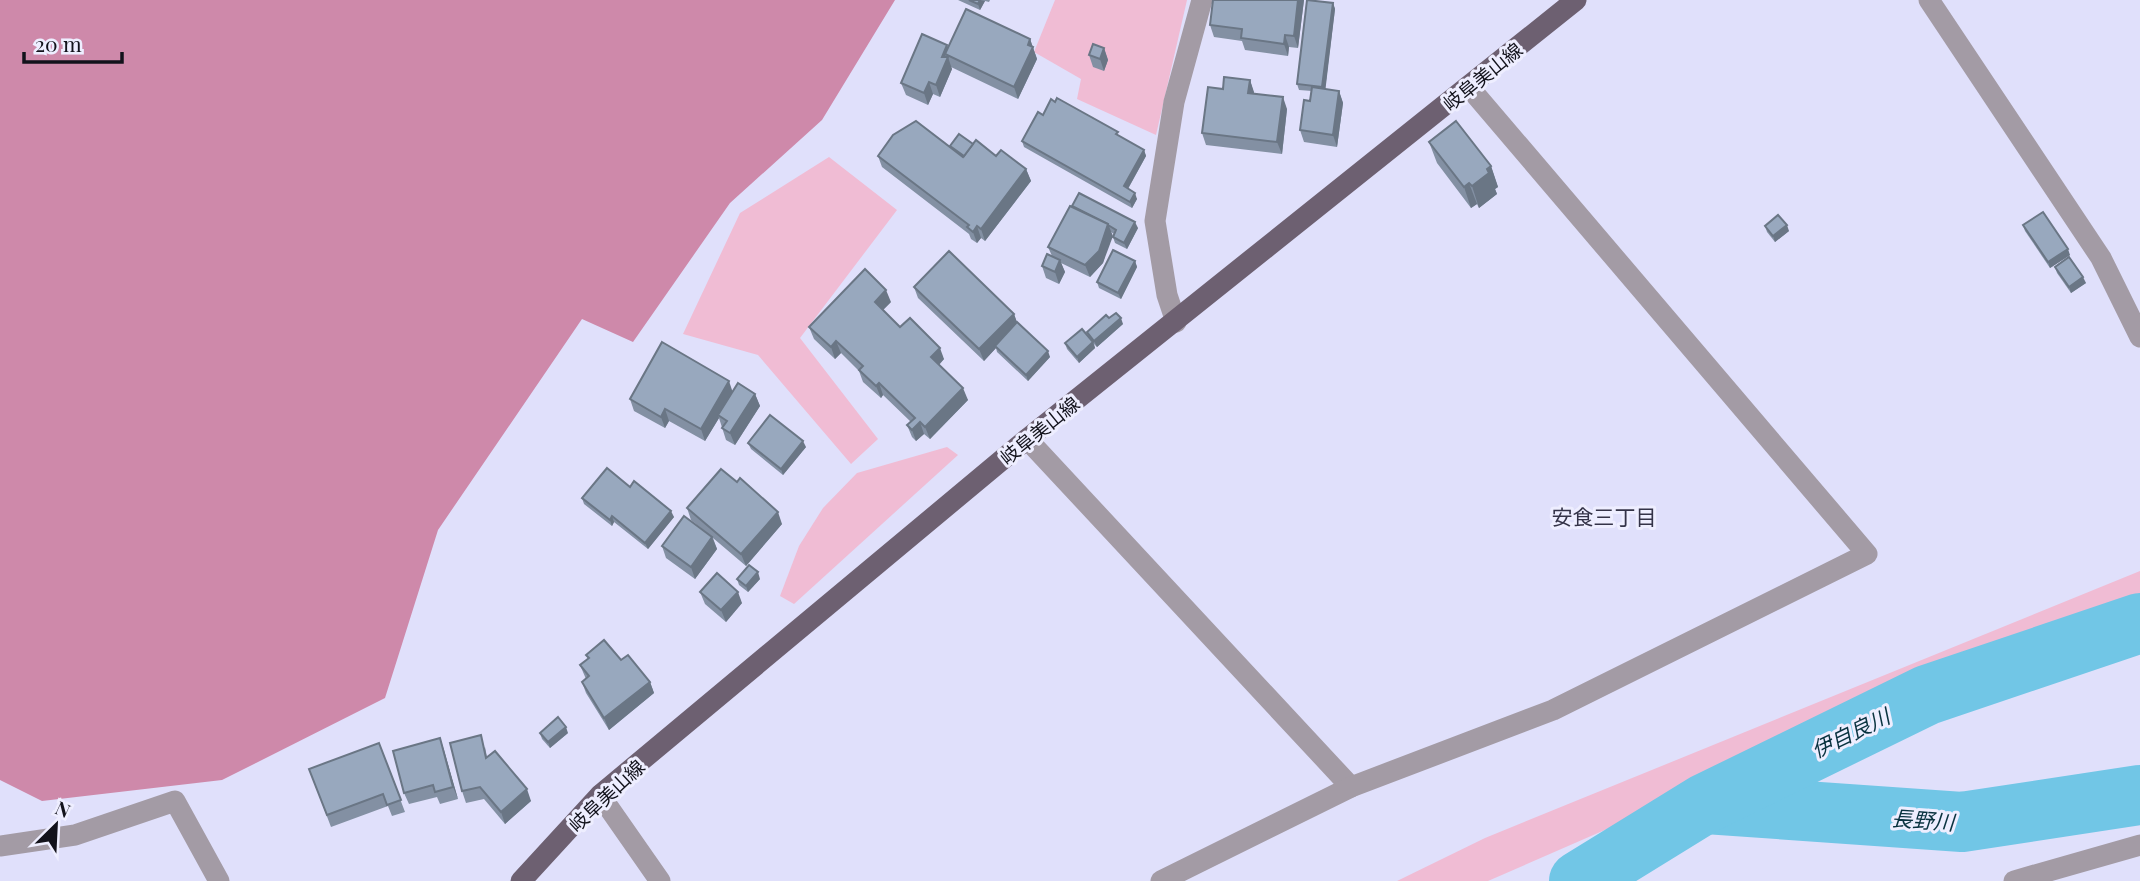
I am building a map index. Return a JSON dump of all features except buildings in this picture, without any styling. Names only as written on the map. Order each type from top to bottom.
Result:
[{"type":"main road","name":"岐阜美山線","points":[[522,881],[600,795],[1027,439],[1576,0]]},
{"type":"street","points":[[1176,322],[1167,295],[1155,221],[1174,102],[1202,0]]},
{"type":"street","points":[[1929,0],[2101,258],[2140,337]]},
{"type":"street","points":[[1161,881],[1351,787],[1553,710],[1867,554],[1469,87]]},
{"type":"street","points":[[1027,439],[1351,787]]},
{"type":"street","points":[[600,795],[660,881]]},
{"type":"street","points":[[0,846],[75,835],[175,800],[219,881]]},
{"type":"street","points":[[2014,881],[2140,845]]},
{"type":"shaded area","points":[[0,0],[895,0],[822,120],[730,203],[633,342],[582,319],[438,530],[385,698],[222,780],[42,801],[0,780]]},
{"type":"shaded area","points":[[1055,0],[1187,0],[1156,135],[1077,99],[1081,79],[1034,52]]},
{"type":"shaded area","points":[[829,157],[897,210],[800,338],[878,439],[851,464],[758,355],[683,334],[740,213]]},
{"type":"shaded area","points":[[947,447],[958,455],[794,604],[780,596],[799,546],[823,508],[857,473]]},
{"type":"shaded area","points":[[2140,571],[2140,606],[1825,727],[1630,819],[1488,881],[1397,881],[1485,838]]},
{"type":"waterway","name":"伊自良川","points":[[1579,881],[1704,804],[1927,695],[2140,623]]},
{"type":"waterway","name":"長野川","points":[[1706,804],[1962,822],[2140,795]]},
{"type":"district","name":"安食三丁目","points":[[1604,516]]}]
